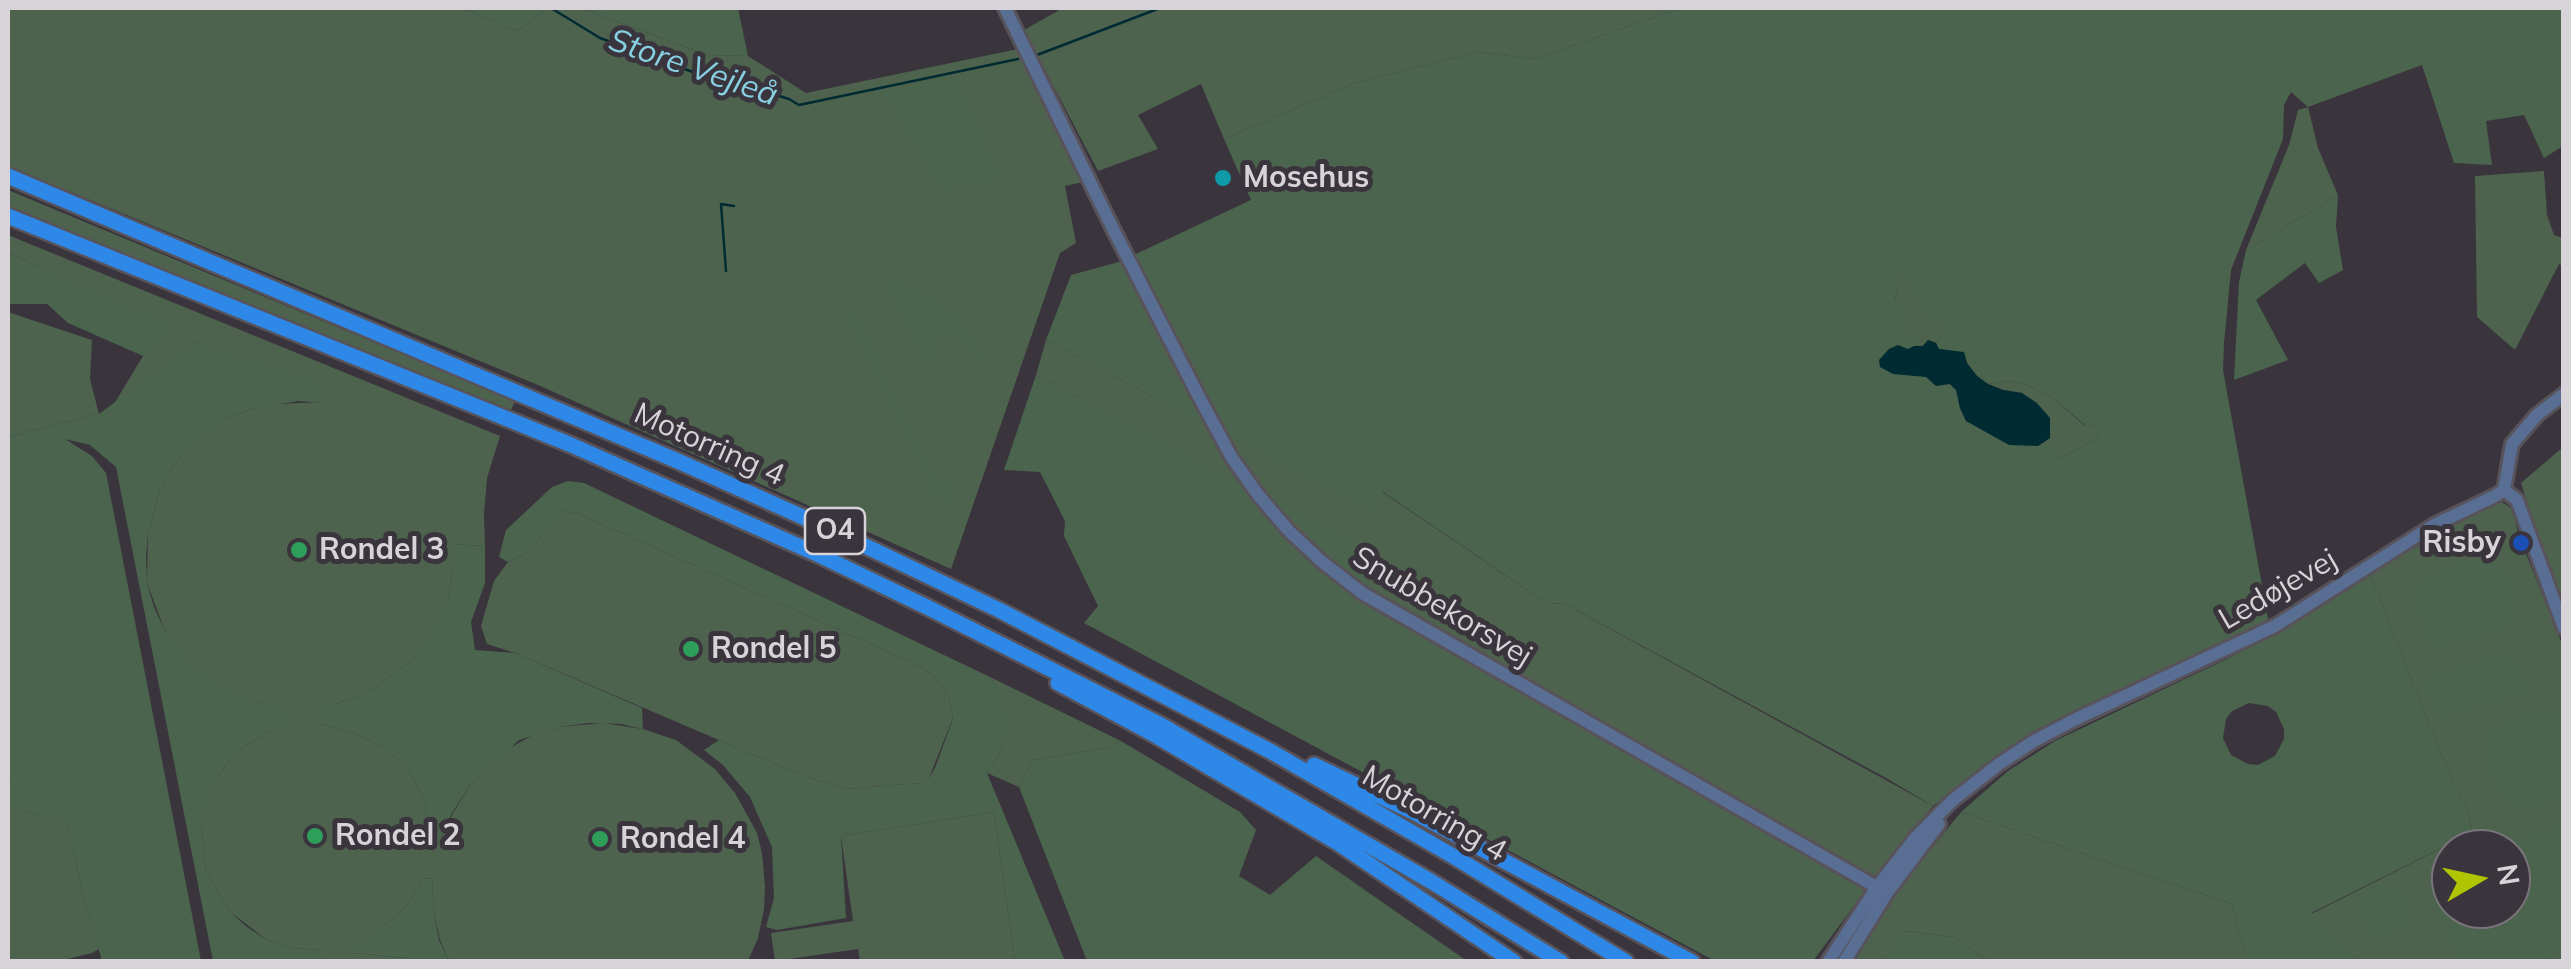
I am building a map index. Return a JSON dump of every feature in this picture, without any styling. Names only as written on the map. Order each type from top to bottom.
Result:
[{"type":"highway","name":"Motorring 4","points":[[8,176],[766,500],[998,610],[1190,708],[1393,821],[1626,962]]},
{"type":"highway","name":"Motorring 4","points":[[8,216],[569,444],[961,623],[1160,724],[1562,962]]},
{"type":"highway","name":"O4","points":[[961,623],[1047,677],[1338,842],[1514,962]]},
{"type":"highway","name":"O4","points":[[1190,708],[1414,812],[1692,962]]},
{"type":"street","name":"Snubbekorsvej","points":[[1005,8],[1114,232],[1232,458],[1288,530],[1362,593],[1882,890]]},
{"type":"street","points":[[2564,394],[2537,415],[2512,444],[2504,490],[2517,500],[2564,628]]},
{"type":"street","name":"Ledøjevej","points":[[1828,962],[1916,837],[1999,764],[2076,719],[2275,626],[2403,544],[2504,490]]},
{"type":"street","name":"Ledøjevej","points":[[1844,962],[1882,890]]},
{"type":"green space","points":[[8,8],[461,8],[517,31],[548,8],[581,8],[707,55],[748,56],[806,93],[1018,49],[1083,182],[1065,186],[1076,243],[1060,253],[951,569],[538,385],[8,166]]},
{"type":"green space","points":[[461,8],[548,8],[517,31]]},
{"type":"green space","points":[[581,8],[738,8],[748,56],[707,55]]},
{"type":"green space","points":[[1063,8],[1682,8],[1533,59],[1477,52],[1355,83],[1224,139],[1201,84],[1138,115],[1158,149],[1098,171],[1024,30]]},
{"type":"green space","points":[[1682,8],[2563,8],[2563,146],[2544,158],[2524,115],[2486,121],[2492,165],[2454,163],[2422,65],[2308,107],[2291,92],[2284,105],[2283,139],[2231,270],[2224,343],[2223,370],[2269,624],[2028,735],[1933,806],[1563,603],[1548,604],[1383,492],[1374,514],[1046,340],[1071,275],[1119,262],[1251,200],[1224,139],[1355,83],[1477,52],[1533,59]],"holes":[[[1902,270],[1917,305],[1921,305],[1927,318],[1940,319],[1946,327],[1936,343],[1939,349],[1964,353],[1977,376],[1988,384],[2009,381],[2052,397],[2086,426],[2094,423],[2099,437],[2059,459],[2054,443],[2038,446],[1966,421],[1956,390],[1950,384],[1926,377],[1908,350],[1919,346],[1919,339],[1904,332],[1906,311],[1895,300]]]},
{"type":"green space","points":[[958,75],[1002,179],[943,192],[881,92]]},
{"type":"green space","points":[[2308,107],[2318,148],[2338,195],[2246,250],[2289,145],[2298,110]]},
{"type":"green space","points":[[2544,171],[2547,215],[2554,235],[2563,238],[2563,266],[2559,264],[2515,350],[2477,317],[2475,176]]},
{"type":"green space","points":[[8,190],[515,401],[511,410],[8,207]]},
{"type":"green space","points":[[2338,195],[2336,227],[2343,270],[2319,283],[2305,263],[2256,300],[2288,360],[2234,380],[2239,282],[2246,250]]},
{"type":"green space","points":[[8,235],[500,436],[487,478],[485,546],[452,544],[448,603],[428,638],[413,659],[370,691],[336,704],[320,724],[380,745],[403,764],[425,805],[429,844],[438,845],[471,784],[508,749],[531,736],[560,727],[602,723],[643,729],[676,740],[715,769],[735,793],[757,833],[762,853],[764,909],[748,961],[449,961],[434,913],[432,879],[422,878],[399,914],[353,944],[355,953],[406,961],[323,961],[321,950],[291,948],[267,940],[229,911],[206,872],[201,824],[207,800],[228,762],[245,746],[286,726],[262,704],[236,696],[215,683],[179,652],[165,631],[147,583],[148,534],[160,490],[174,465],[206,431],[251,409],[323,402],[196,342],[114,404],[143,356],[178,327],[8,253]]},
{"type":"green space","points":[[8,253],[179,327],[143,356],[68,323],[47,304],[8,304]]},
{"type":"green space","points":[[1901,269],[1921,305],[1947,327],[1936,343],[1928,340],[1919,346],[1919,339],[1904,333],[1895,301]]},
{"type":"green space","points":[[891,278],[956,311],[982,352],[978,365],[959,336],[948,333],[934,337],[936,363],[929,367],[881,281]]},
{"type":"green space","points":[[8,312],[92,340],[90,379],[99,414],[8,437]]},
{"type":"green space","points":[[852,313],[860,319],[935,477],[942,476],[954,488],[952,504],[926,491],[927,478],[848,327],[846,320]]},
{"type":"green space","points":[[1046,340],[1373,513],[1382,492],[1548,604],[1563,603],[1933,806],[1866,890],[1358,600],[1377,553],[1036,375]]},
{"type":"green space","points":[[196,342],[315,380],[324,403],[298,401],[251,409],[228,418],[189,446],[160,490],[146,556],[147,583],[154,607],[165,631],[194,668],[236,695],[289,709],[291,725],[266,733],[245,746],[215,781],[201,824],[206,872],[229,911],[247,927],[267,940],[291,948],[322,950],[323,961],[213,961],[116,467],[90,445],[65,439],[92,456],[106,473],[201,961],[102,961],[67,819],[33,814],[13,806],[8,757],[8,437],[99,414]]},
{"type":"green space","points":[[1036,375],[1378,553],[1358,600],[1866,890],[1813,961],[1715,961],[1084,623],[1098,606],[1064,536],[1065,521],[1040,472],[1004,470]]},
{"type":"green space","points":[[2009,381],[2052,397],[2085,426],[2094,423],[2099,437],[2059,459],[2038,446],[2050,438],[2022,393],[1988,384]]},
{"type":"green space","points":[[2563,447],[2564,603],[2560,605],[2521,483]]},
{"type":"green space","points":[[568,481],[584,483],[990,677],[998,689],[1009,729],[987,773],[1065,961],[1015,961],[994,812],[841,836],[846,918],[777,930],[766,927],[774,898],[772,847],[750,797],[723,765],[704,750],[719,740],[845,789],[921,783],[935,768],[953,719],[949,697],[937,679],[920,666],[579,514],[565,511],[524,555],[508,562],[499,557],[506,530],[552,487]]},
{"type":"green space","points":[[2497,499],[2513,509],[2518,534],[2563,646],[2563,961],[2357,961],[2311,914],[2431,854],[2431,929],[2531,929],[2531,829],[2471,829],[2468,810],[2424,712],[2370,573]]},
{"type":"green space","name":"Rondel 5","points":[[565,511],[920,666],[937,679],[949,697],[953,718],[929,778],[921,783],[845,789],[801,775],[487,644],[481,626],[494,581],[508,562],[524,555]]},
{"type":"green space","points":[[452,544],[485,546],[485,583],[471,622],[475,650],[515,653],[642,708],[643,729],[588,723],[519,740],[471,784],[438,845],[429,844],[425,805],[403,764],[380,745],[320,724],[318,704],[336,704],[370,691],[413,659],[448,603]]},
{"type":"green space","points":[[2459,561],[2494,561],[2504,569],[2518,611],[2510,627],[2481,638],[2430,648],[2414,603],[2413,587]]},
{"type":"green space","points":[[2370,573],[2424,712],[2468,810],[2471,829],[2431,829],[2431,853],[2311,913],[2357,961],[2247,962],[2232,904],[1961,812],[2008,771],[2055,741],[2229,658]],"holes":[[[2249,703],[2268,706],[2276,712],[2284,739],[2275,756],[2258,765],[2231,755],[2223,738],[2226,719],[2232,711]]]},
{"type":"green space","points":[[2506,651],[2521,668],[2529,692],[2438,721],[2422,681]]},
{"type":"green space","points":[[990,677],[1121,741],[1107,748],[1033,760],[1019,787],[987,773],[1003,747],[998,689]]},
{"type":"green space","points":[[2563,707],[2563,800],[2516,812],[2501,796],[2486,761],[2482,732],[2527,713]]},
{"type":"green space","points":[[1121,741],[1240,812],[1256,830],[1239,876],[1270,895],[1316,856],[1467,961],[1087,961],[1019,787],[1033,760],[1107,748]]},
{"type":"green space","points":[[8,757],[14,806],[33,814],[67,818],[99,949],[92,953],[59,961],[8,961]]},
{"type":"green space","points":[[994,812],[1015,961],[860,961],[858,949],[775,961],[771,933],[853,921],[841,836]]},
{"type":"green space","points":[[1961,812],[2232,904],[2247,961],[1988,961],[1954,937],[1906,931],[1884,961],[1851,962],[1894,895]]},
{"type":"green space","points":[[2555,825],[2563,833],[2563,951],[2542,961],[2455,961],[2444,929],[2531,929],[2531,834]]},
{"type":"green space","points":[[422,878],[432,879],[439,940],[449,961],[406,961],[354,953],[353,943],[369,937],[399,914]]},
{"type":"green space","points":[[2387,884],[2406,897],[2412,923],[2383,940],[2366,932],[2356,905],[2367,890]]},
{"type":"green space","points":[[1905,931],[1954,937],[1988,961],[1884,961]]},
{"type":"water","points":[[1928,340],[1939,349],[1964,352],[1967,363],[1988,384],[2022,393],[2037,403],[2050,418],[2050,438],[2038,446],[2009,445],[1966,421],[1956,390],[1950,384],[1936,386],[1926,377],[1893,374],[1880,367],[1879,360],[1889,349],[1898,345],[1908,349],[1923,346]]},
{"type":"waterway","name":"Store Vejleå","points":[[551,8],[600,38],[799,105],[1018,59]]},
{"type":"waterway","name":"Store Vejleå","points":[[1037,55],[1160,8]]},
{"type":"waterway","points":[[726,271],[721,204],[734,206]]},
{"type":"place","name":"Mosehus","points":[[1223,178]]},
{"type":"place","name":"Risby","points":[[2521,543]]},
{"type":"place","name":"Rondel 3","points":[[299,550]]},
{"type":"place","name":"Rondel 5","points":[[691,649]]},
{"type":"place","name":"Rondel 2","points":[[315,836]]},
{"type":"place","name":"Rondel 4","points":[[600,839]]}]
